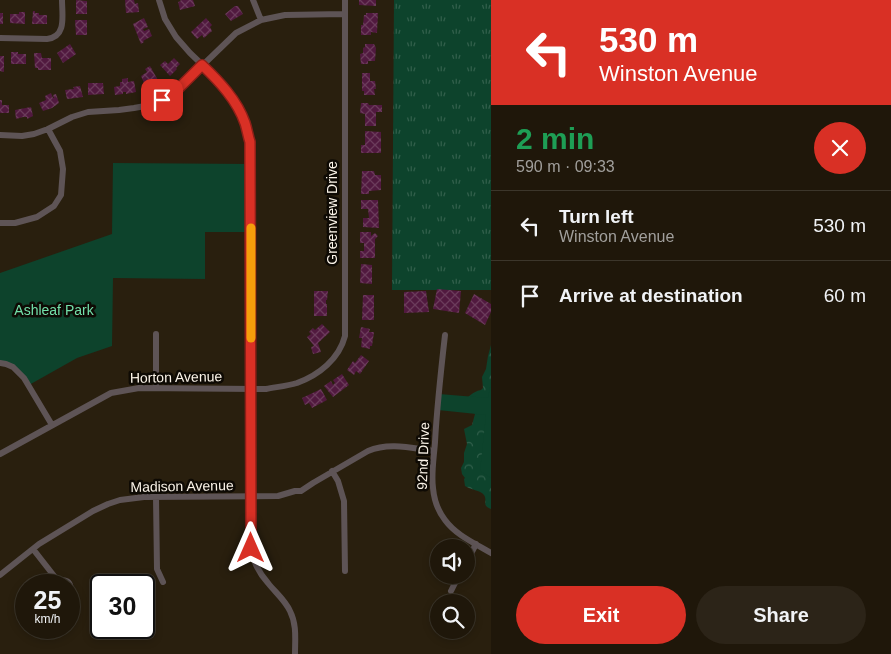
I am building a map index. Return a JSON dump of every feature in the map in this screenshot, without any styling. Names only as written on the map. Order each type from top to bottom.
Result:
[{"type":"street","points":[[0,38],[47,39],[57,35],[61,29],[62,0]]},
{"type":"street","points":[[159,0],[165,19],[176,37],[212,74],[235,103],[245,122],[250,142],[251,548],[256,566],[284,601],[295,623],[295,654]]},
{"type":"street","points":[[253,0],[261,20]]},
{"type":"street","name":"Greenview Drive","points":[[278,387],[295,384],[311,377],[325,367],[340,350],[345,336],[344,0]]},
{"type":"street","points":[[0,135],[22,136],[34,134],[88,112],[134,108],[162,100],[177,90],[236,33],[261,20],[285,15],[344,14]]},
{"type":"street","points":[[0,223],[24,222],[36,217],[54,206],[61,196],[63,169],[60,151],[48,129]]},
{"type":"street","points":[[156,334],[156,388]]},
{"type":"street","name":"92nd Drive","points":[[445,335],[432,486],[437,506],[444,519],[459,534],[491,553]]},
{"type":"street","points":[[0,363],[13,367],[24,378],[52,425]]},
{"type":"street","name":"Horton Avenue","points":[[0,454],[111,393],[139,388],[266,389],[278,387]]},
{"type":"street","name":"Madison Avenue","points":[[0,575],[33,549],[93,511],[108,504],[132,498],[278,496],[301,491],[376,447],[392,446],[434,451]]},
{"type":"street","points":[[332,472],[338,481],[344,500],[345,571]]},
{"type":"street","points":[[156,497],[157,569],[163,582]]},
{"type":"street","points":[[33,549],[50,574]]},
{"type":"street","points":[[451,591],[454,584]]},
{"type":"green space","points":[[394,0],[491,0],[491,290],[392,290]]},
{"type":"green space","name":"Ashleaf Park","points":[[113,163],[251,164],[251,232],[205,232],[205,279],[113,278],[112,346],[77,358],[29,385],[19,372],[0,363],[0,273],[112,234]]},
{"type":"green space","points":[[491,345],[491,509],[486,506],[485,497],[482,493],[465,486],[465,478],[461,468],[467,444],[464,429],[472,425],[475,414],[463,403],[475,392],[483,388],[482,377],[486,369]]},
{"type":"green space","points":[[491,382],[491,478],[480,471],[486,415],[438,410],[439,394],[488,398]]},
{"type":"building","points":[[76,0],[87,1],[87,14],[76,14]]},
{"type":"building","points":[[125,0],[134,0],[135,4],[138,3],[139,12],[126,13]]},
{"type":"building","points":[[180,0],[193,0],[195,6],[180,10],[178,2]]},
{"type":"building","points":[[359,0],[376,0],[376,6],[359,5]]},
{"type":"building","points":[[235,6],[238,6],[243,14],[231,21],[225,14]]},
{"type":"building","points":[[33,11],[39,13],[39,15],[47,15],[47,24],[32,24]]},
{"type":"building","points":[[19,12],[25,12],[25,24],[10,23],[10,14],[19,14]]},
{"type":"building","points":[[0,13],[3,13],[3,24],[0,24]]},
{"type":"building","points":[[366,13],[378,13],[377,33],[371,32],[371,35],[361,35],[361,25],[363,25]]},
{"type":"building","points":[[144,18],[148,27],[143,29],[144,31],[149,29],[152,36],[141,44],[133,24]]},
{"type":"building","points":[[206,18],[212,25],[210,27],[212,31],[204,38],[202,35],[197,39],[191,32]]},
{"type":"building","points":[[75,20],[87,20],[87,35],[76,35]]},
{"type":"building","points":[[70,44],[76,54],[63,63],[57,53]]},
{"type":"building","points":[[365,44],[374,44],[376,48],[375,61],[361,64],[360,54],[363,53]]},
{"type":"building","points":[[11,52],[26,54],[26,64],[11,64]]},
{"type":"building","points":[[34,53],[41,53],[42,58],[51,58],[51,70],[38,70],[38,68],[35,68]]},
{"type":"building","points":[[0,56],[4,56],[4,72],[0,71]]},
{"type":"building","points":[[174,58],[180,64],[170,76],[160,65],[165,61],[168,64]]},
{"type":"building","points":[[150,66],[159,82],[151,86],[149,81],[144,83],[141,76],[147,72],[145,69]]},
{"type":"building","points":[[362,73],[370,73],[370,81],[375,81],[375,95],[364,95],[364,91],[362,91]]},
{"type":"building","points":[[128,78],[128,82],[134,81],[136,92],[126,94],[126,92],[123,92],[123,94],[115,95],[114,87],[120,86],[122,79]]},
{"type":"building","points":[[88,83],[103,83],[104,94],[88,95]]},
{"type":"building","points":[[80,86],[83,97],[67,99],[65,90]]},
{"type":"building","points":[[51,93],[53,98],[53,95],[56,94],[59,103],[43,111],[39,103],[46,100],[45,96]]},
{"type":"building","points":[[0,100],[2,100],[2,105],[9,105],[9,113],[0,113]]},
{"type":"building","points":[[361,103],[382,105],[382,112],[376,112],[376,126],[365,126],[365,114],[360,113]]},
{"type":"building","points":[[31,107],[33,116],[27,119],[27,117],[23,117],[16,119],[15,110]]},
{"type":"building","points":[[365,131],[381,132],[381,153],[361,153],[361,145],[365,145]]},
{"type":"building","points":[[362,171],[374,171],[375,175],[381,175],[381,190],[369,191],[369,194],[361,194]]},
{"type":"building","points":[[361,200],[378,200],[379,228],[363,227],[363,218],[369,218],[368,209],[361,209]]},
{"type":"building","points":[[360,232],[371,232],[371,236],[375,233],[378,236],[375,239],[375,258],[360,258],[360,251],[364,251],[364,243],[360,243]]},
{"type":"building","points":[[361,264],[372,265],[372,284],[360,283]]},
{"type":"building","points":[[437,289],[461,291],[459,313],[433,309]]},
{"type":"building","points":[[314,291],[328,291],[326,300],[327,316],[314,316]]},
{"type":"building","points":[[426,291],[429,312],[404,313],[404,292]]},
{"type":"building","points":[[474,294],[491,304],[491,312],[485,325],[465,313]]},
{"type":"building","points":[[363,295],[374,295],[374,320],[362,320]]},
{"type":"building","points":[[322,324],[330,332],[318,343],[321,352],[313,354],[311,347],[314,346],[307,337],[311,334],[309,332],[313,328],[315,330]]},
{"type":"building","points":[[361,327],[370,329],[369,332],[374,332],[370,349],[361,347],[362,338],[359,338]]},
{"type":"building","points":[[361,355],[369,361],[360,374],[356,371],[354,375],[347,370],[353,361],[355,363]]},
{"type":"building","points":[[342,374],[349,385],[333,397],[324,386],[331,381],[333,385],[335,383],[333,380]]},
{"type":"building","points":[[321,389],[327,400],[312,408],[309,403],[305,405],[302,398]]},
{"type":"slow traffic","points":[[251,228],[251,338]]},
{"type":"route","points":[[162,100],[177,90],[202,65],[228,92],[235,103],[245,122],[250,142],[251,548]]}]
